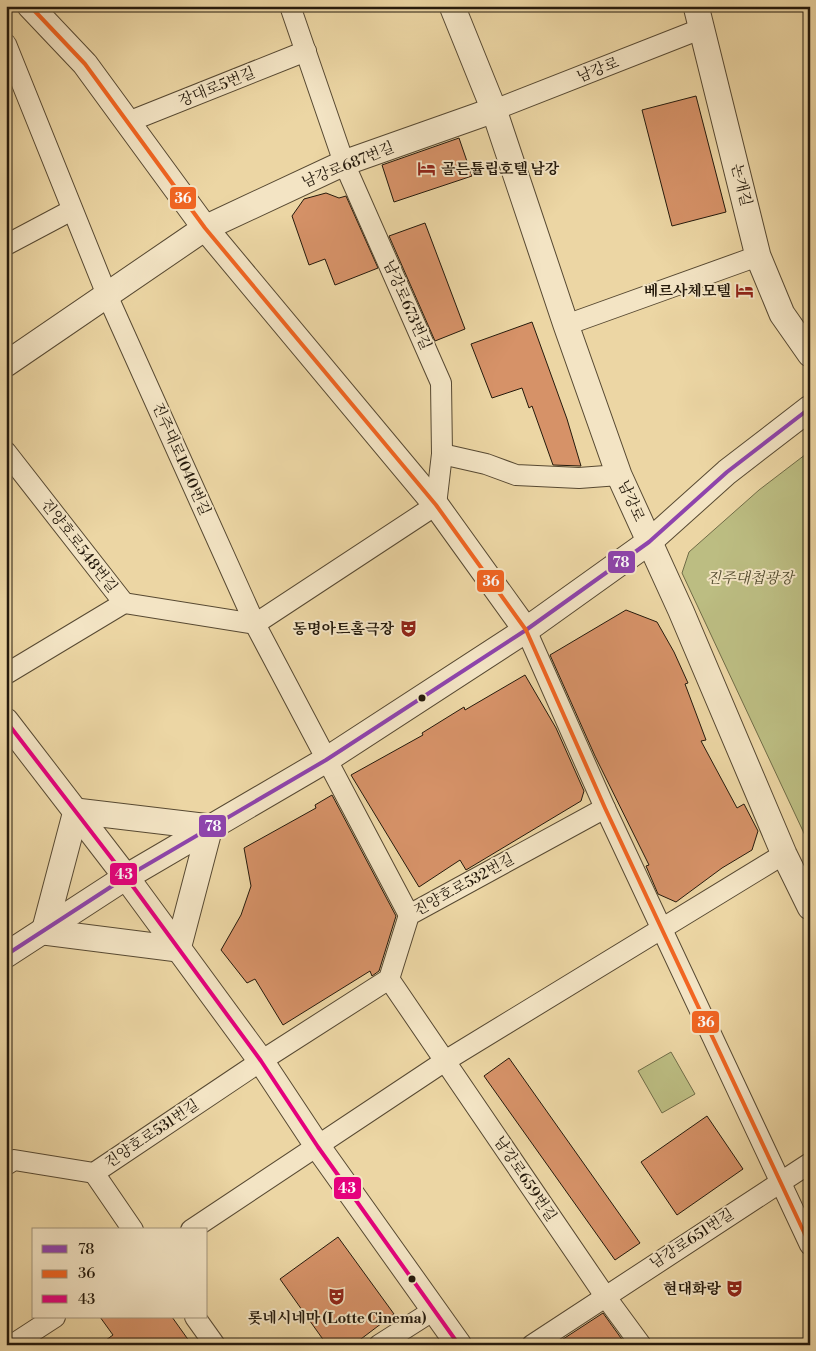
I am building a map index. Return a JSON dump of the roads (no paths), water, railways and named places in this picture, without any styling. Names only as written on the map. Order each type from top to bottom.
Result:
[{"type":"street","points":[[30,6],[85,64],[205,228],[436,505],[526,630],[605,808],[720,1049],[810,1245]]},
{"type":"street","points":[[290,6],[344,163]]},
{"type":"street","name":"남강로","points":[[452,6],[494,110],[566,325],[619,475],[784,854],[810,907]]},
{"type":"street","name":"남강로","points":[[494,110],[699,17]]},
{"type":"street","name":"논개길","points":[[699,17],[758,256],[782,314],[810,354]]},
{"type":"street","name":"진주대로1040번길","points":[[6,44],[107,295],[254,624],[408,915]]},
{"type":"street","name":"장대로5번길","points":[[128,122],[306,51]]},
{"type":"street","name":"남강로687번길","points":[[6,364],[205,228],[344,163],[494,110]]},
{"type":"street","name":"남강로673번길","points":[[344,163],[440,383],[442,454],[436,505]]},
{"type":"street","points":[[6,245],[72,210]]},
{"type":"street","points":[[566,325],[758,256]]},
{"type":"street","points":[[6,956],[126,877],[326,760],[526,630],[649,542],[727,472],[810,408]]},
{"type":"street","name":"진양호로548번길","points":[[6,452],[124,603],[6,674]]},
{"type":"street","points":[[442,454],[486,464],[516,475],[579,478],[619,475]]},
{"type":"street","points":[[124,603],[254,624],[436,505]]},
{"type":"street","points":[[6,720],[126,877],[261,1061],[318,1147],[459,1345]]},
{"type":"street","name":"진양호로532번길","points":[[389,979],[408,915],[605,808]]},
{"type":"street","points":[[76,811],[210,827]]},
{"type":"street","points":[[44,932],[76,811]]},
{"type":"street","points":[[178,949],[210,827]]},
{"type":"street","points":[[194,1228],[445,1061],[784,854]]},
{"type":"street","points":[[44,932],[178,949]]},
{"type":"street","points":[[261,1061],[389,979]]},
{"type":"street","name":"남강로659번길","points":[[389,979],[605,1296]]},
{"type":"street","name":"진양호로531번길","points":[[9,1158],[94,1173],[261,1061]]},
{"type":"street","name":"남강로651번길","points":[[532,1345],[810,1163]]},
{"type":"street","points":[[94,1173],[132,1228]]},
{"type":"street","points":[[605,1296],[641,1345]]},
{"type":"street","points":[[380,1345],[434,1310]]},
{"type":"street","points":[[12,1345],[53,1318]]},
{"type":"street","points":[[196,1318],[214,1345]]},
{"type":"place","name":"골든튤립호텔 남강","points":[[427,169]]},
{"type":"place","name":"베르사체모텔","points":[[745,291]]},
{"type":"place","name":"동명아트홀극장","points":[[408,629]]},
{"type":"place","name":"현대화랑","points":[[735,1289]]},
{"type":"place","name":"롯네시네마 (Lotte Cinema)","points":[[337,1297]]},
{"type":"park label","name":"진주대첩광장","points":[[750,578]]}]
